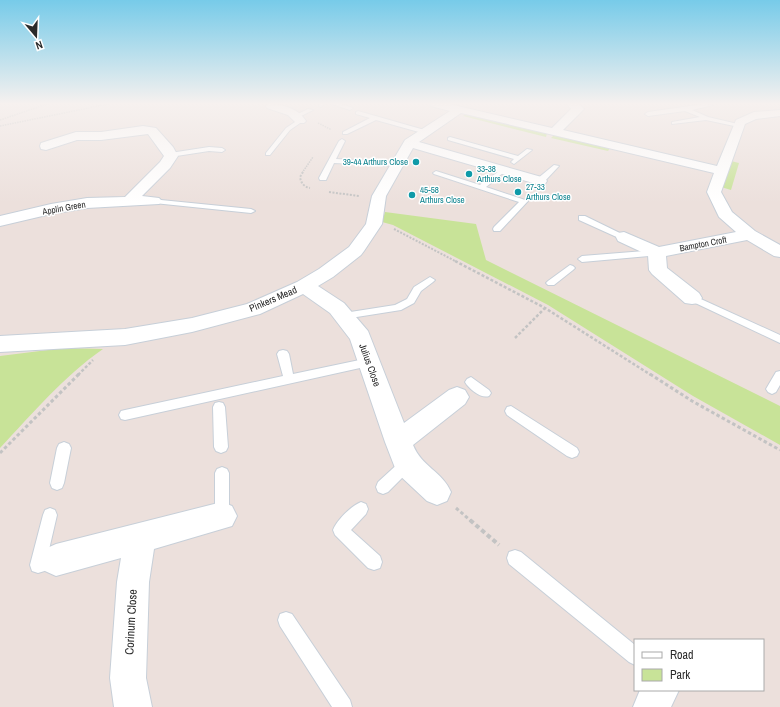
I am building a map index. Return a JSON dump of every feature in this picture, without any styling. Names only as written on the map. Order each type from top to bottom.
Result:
[{"type":"street","points":[[46,146],[67,137]]},
{"type":"street","points":[[129,201],[166,164],[171,156],[157,137]]},
{"type":"street","name":"Pinkers Mead","points":[[0,344],[125,337],[192,325],[253,309],[304,286],[355,251],[374,224],[379,196],[409,143],[418,137]]},
{"type":"street","points":[[576,137],[722,171]]},
{"type":"street","points":[[735,137],[714,192],[725,214],[749,235],[780,252]]},
{"type":"street","points":[[409,143],[508,167],[540,181]]},
{"type":"street","name":"Applin Green","points":[[0,222],[51,209],[87,204],[154,201]]},
{"type":"street","name":"Bampton Croft","points":[[657,253],[749,235]]},
{"type":"street","points":[[624,237],[657,253],[658,270],[692,298]]},
{"type":"street","name":"Julius Close","points":[[304,286],[337,308],[360,336],[407,464],[437,492]]},
{"type":"street","points":[[398,442],[464,390]]},
{"type":"street","points":[[56,560],[222,516]]},
{"type":"street","name":"Corinum Close","points":[[133,707],[128,678],[134,582],[140,538]]},
{"type":"street","points":[[652,707],[660,691]]},
{"type":"lane","points":[[268,154],[282,137]]},
{"type":"lane","points":[[450,139],[508,167],[529,150]]},
{"type":"lane","points":[[324,178],[342,141]]},
{"type":"lane","points":[[170,155],[209,149],[222,150]]},
{"type":"lane","points":[[332,161],[397,164]]},
{"type":"lane","points":[[540,181],[556,166]]},
{"type":"lane","points":[[436,174],[484,185],[524,201],[497,229]]},
{"type":"lane","points":[[154,201],[251,211]]},
{"type":"lane","points":[[582,218],[624,237]]},
{"type":"lane","points":[[582,259],[657,253]]},
{"type":"lane","points":[[551,283],[570,268]]},
{"type":"lane","points":[[344,316],[397,308],[411,301],[417,289],[430,280]]},
{"type":"lane","points":[[692,298],[780,339]]},
{"type":"lane","points":[[283,354],[289,379]]},
{"type":"lane","points":[[125,415],[369,362]]},
{"type":"lane","points":[[772,389],[780,375]]},
{"type":"lane","points":[[464,390],[485,393]]},
{"type":"lane","points":[[219,407],[221,447]]},
{"type":"lane","points":[[511,411],[572,452]]},
{"type":"lane","points":[[58,483],[64,448]]},
{"type":"lane","points":[[383,487],[407,464]]},
{"type":"lane","points":[[222,473],[222,516]]},
{"type":"lane","points":[[361,509],[340,530],[374,562]]},
{"type":"lane","points":[[50,515],[38,565],[56,560]]},
{"type":"lane","points":[[515,558],[634,655]]},
{"type":"lane","points":[[286,620],[343,707]]},
{"type":"path","points":[[374,224],[394,229],[545,308],[692,401],[780,450]]},
{"type":"path","points":[[515,338],[545,308]]},
{"type":"path","points":[[0,453],[98,355],[125,337]]},
{"type":"path","points":[[437,492],[515,558]]},
{"type":"green space","points":[[563,137],[610,148],[608,151],[551,138]]},
{"type":"green space","points":[[731,161],[739,163],[731,190],[721,187]]},
{"type":"green space","points":[[385,212],[476,224],[486,260],[780,406],[780,445],[693,396],[548,305],[393,225],[382,222]]},
{"type":"green space","points":[[64,348],[103,349],[62,383],[0,448],[0,356]]},
{"type":"place","name":"39-44 Arthurs Close","points":[[416,162]]},
{"type":"place","name":"33-38 Arthurs Close","points":[[469,174]]},
{"type":"place","name":"27-33 Arthurs Close","points":[[518,192]]},
{"type":"place","name":"45-58 Arthurs Close","points":[[412,195]]}]
